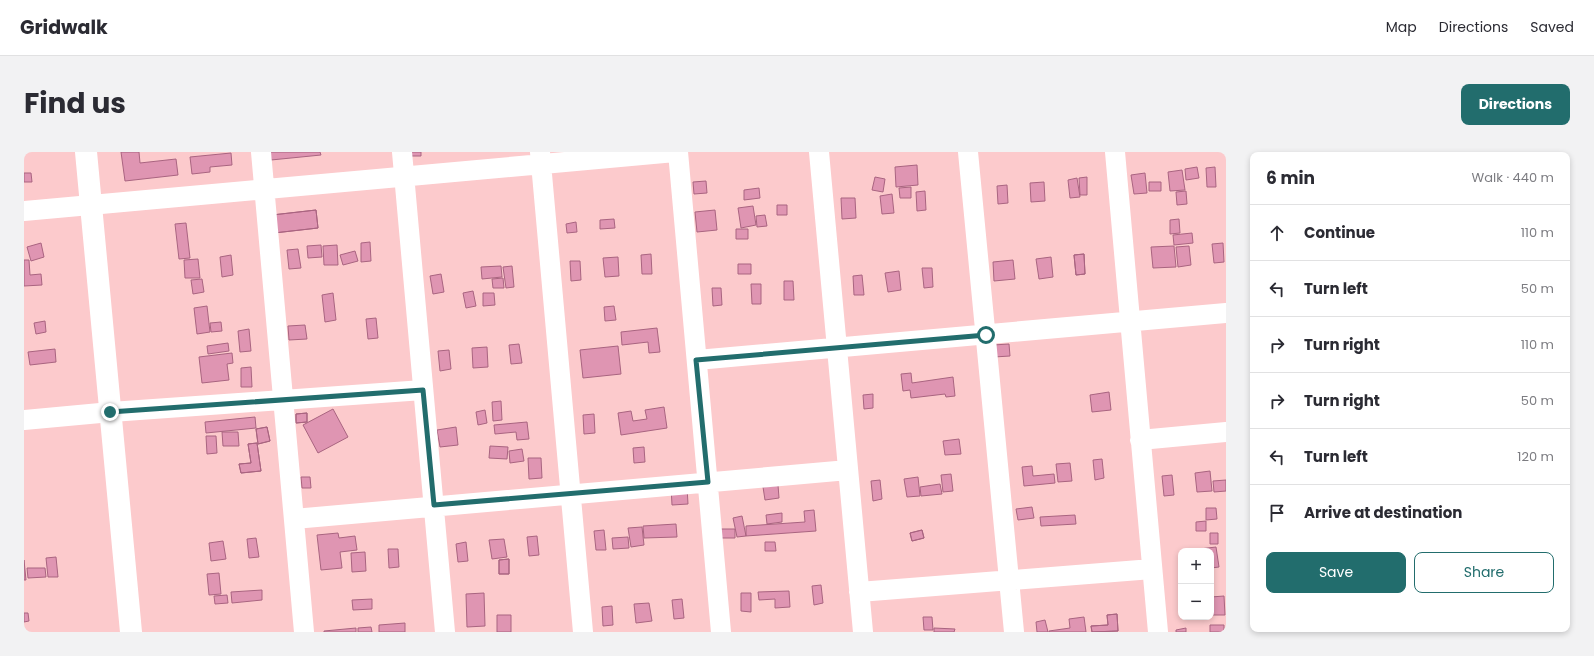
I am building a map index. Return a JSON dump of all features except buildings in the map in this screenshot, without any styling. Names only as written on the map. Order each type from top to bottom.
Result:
[{"type":"street","points":[[86,152],[131,632]]},
{"type":"street","points":[[261,152],[304,632]]},
{"type":"street","points":[[402,152],[445,632]]},
{"type":"street","points":[[24,211],[404,176],[540,158],[677,152],[721,632]]},
{"type":"street","points":[[819,152],[862,632]]},
{"type":"street","points":[[968,152],[1014,632]]},
{"type":"street","points":[[1115,152],[1158,632]]},
{"type":"street","points":[[540,158],[583,632]]},
{"type":"street","points":[[696,360],[1226,313]]},
{"type":"street","points":[[24,420],[110,412],[423,390]]},
{"type":"street","points":[[1140,440],[1226,432]]},
{"type":"street","points":[[294,519],[434,505],[848,470]]},
{"type":"street","points":[[859,592],[1152,569]]},
{"type":"route","points":[[110,412],[423,390],[434,505],[708,482],[696,360],[986,335]]}]
